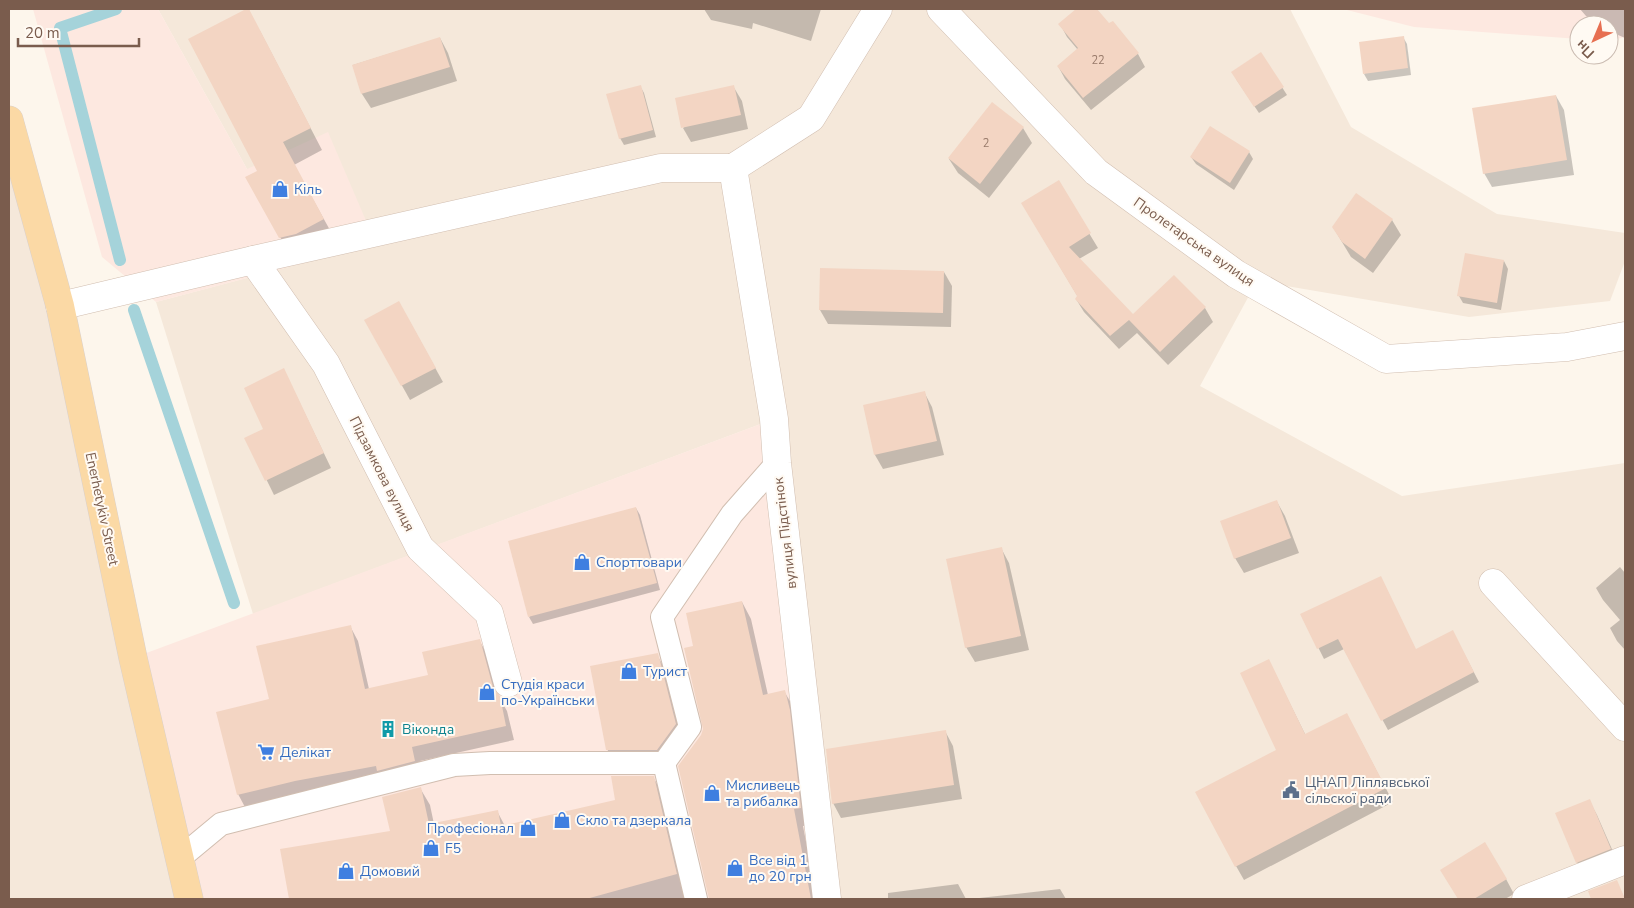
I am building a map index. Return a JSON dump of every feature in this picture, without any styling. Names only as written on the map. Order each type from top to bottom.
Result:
[{"type":"main road","name":"Enerhetykiv Street","points":[[9,120],[60,306],[133,658],[189,899]]},
{"type":"street","points":[[60,306],[253,260],[661,168],[733,168],[811,118],[878,9]]},
{"type":"street","name":"Пролетарська вулиця","points":[[941,9],[1096,172],[1236,274],[1386,359],[1567,348],[1625,336]]},
{"type":"street","name":"вулиця Підстінок","points":[[733,168],[774,419],[777,463],[827,899]]},
{"type":"street","name":"Підзамкова вулиця","points":[[253,260],[326,364],[420,548],[489,613],[508,683]]},
{"type":"street","points":[[1493,583],[1625,727]]},
{"type":"street","points":[[1526,899],[1625,860]]},
{"type":"lane","points":[[696,899],[664,763],[690,727],[662,617],[732,514],[777,463]]},
{"type":"lane","points":[[180,858],[221,824],[454,765],[490,763],[664,763]]},
{"type":"shaded area","points":[[33,9],[158,9],[247,169],[328,132],[376,244],[156,302],[102,257]]},
{"type":"shaded area","points":[[158,9],[1290,9],[1351,127],[1497,214],[1625,233],[1625,261],[1610,301],[1469,317],[1257,281],[1200,386],[1402,496],[1625,463],[1625,899],[827,899],[774,419],[253,614],[156,302],[375,244],[247,169]]},
{"type":"shaded area","points":[[1343,9],[1625,9],[1625,37],[1619,38],[1619,15],[1569,15],[1569,38],[1414,27]]},
{"type":"shaded area","points":[[9,120],[189,899],[9,899]]},
{"type":"shaded area","points":[[774,419],[827,899],[189,899],[133,658]]},
{"type":"building","points":[[249,9],[311,128],[283,142],[324,219],[296,234],[279,238],[245,177],[257,171],[188,39]]},
{"type":"building","points":[[1076,9],[1097,9],[1109,23],[1113,21],[1139,53],[1083,98],[1057,66],[1078,48],[1058,24]]},
{"type":"building","points":[[1404,36],[1408,68],[1363,74],[1359,42]]},
{"type":"building","points":[[440,37],[450,67],[361,94],[352,65]]},
{"type":"building","points":[[1261,52],[1284,87],[1254,107],[1231,72]]},
{"type":"building","points":[[641,85],[653,130],[619,139],[606,94]]},
{"type":"building","points":[[734,85],[741,115],[681,128],[675,98]]},
{"type":"building","points":[[1556,95],[1567,160],[1483,174],[1472,108]]},
{"type":"building","points":[[992,102],[1024,127],[980,184],[948,158]]},
{"type":"building","points":[[1210,126],[1250,151],[1230,183],[1190,157]]},
{"type":"building","points":[[1059,180],[1091,233],[1069,247],[1133,314],[1174,275],[1206,307],[1160,352],[1129,320],[1110,336],[1075,299],[1077,296],[1021,203]]},
{"type":"building","points":[[1356,193],[1393,219],[1365,259],[1342,242],[1332,227]]},
{"type":"building","points":[[1465,253],[1504,260],[1497,303],[1457,296]]},
{"type":"building","points":[[820,268],[944,271],[943,313],[819,310]]},
{"type":"building","points":[[399,301],[436,368],[401,386],[364,320]]},
{"type":"building","points":[[284,368],[324,453],[265,481],[244,438],[263,429],[244,388]]},
{"type":"building","points":[[925,391],[937,441],[874,455],[863,405]]},
{"type":"building","points":[[1277,500],[1291,538],[1234,559],[1220,521]]},
{"type":"building","name":"Спорттовари","points":[[636,507],[657,583],[528,617],[508,541]]},
{"type":"building","points":[[1002,547],[1021,636],[965,648],[946,559]]},
{"type":"building","points":[[1381,576],[1416,649],[1453,630],[1474,672],[1381,721],[1338,639],[1317,649],[1300,614]]},
{"type":"building","points":[[742,601],[763,695],[785,690],[790,710],[801,808],[794,809],[811,899],[709,899],[678,766],[701,735],[703,729],[684,648],[693,646],[686,613]]},
{"type":"building","points":[[351,625],[365,689],[428,675],[422,652],[480,639],[493,687],[500,696],[506,726],[412,747],[415,761],[377,771],[376,766],[295,781],[237,795],[216,712],[269,699],[256,646]]},
{"type":"building","points":[[658,653],[676,724],[657,750],[606,750],[590,666]]},
{"type":"building","name":"ЦНАП Ліплявської сільскої ради","points":[[1269,659],[1305,734],[1347,713],[1386,788],[1235,867],[1195,792],[1276,750],[1240,673]]},
{"type":"building","points":[[946,730],[954,785],[832,804],[826,749]]},
{"type":"building","points":[[611,776],[654,776],[677,874],[586,899],[289,899],[280,849],[390,831],[382,797],[421,787],[429,824],[498,810],[501,826],[615,800]]},
{"type":"building","points":[[1590,799],[1611,849],[1576,863],[1555,813]]},
{"type":"building","points":[[1485,842],[1507,879],[1474,899],[1458,899],[1440,870]]},
{"type":"building","points":[[1617,880],[1625,899],[1591,899],[1588,891]]},
{"type":"waterway","points":[[116,9],[60,28],[120,260]]},
{"type":"waterway","points":[[134,310],[234,603]]},
{"type":"place","name":"Кіль","points":[[280,189]]},
{"type":"place","name":"Спорттовари","points":[[582,562]]},
{"type":"place","name":"Турист","points":[[629,671]]},
{"type":"place","name":"Студія краси по-Українськи","points":[[487,692]]},
{"type":"place","name":"Віконда","points":[[388,729]]},
{"type":"place","name":"Делікат","points":[[266,752]]},
{"type":"place","name":"ЦНАП Ліплявської сільскої ради","points":[[1291,790]]},
{"type":"place","name":"Мисливець та рибалка","points":[[712,793]]},
{"type":"place","name":"Скло та дзеркала","points":[[562,820]]},
{"type":"place","name":"Професіонал","points":[[528,828]]},
{"type":"place","name":"F5","points":[[431,848]]},
{"type":"place","name":"Все від 1 до 20 грн","points":[[735,868]]},
{"type":"place","name":"Домовий","points":[[346,871]]}]
